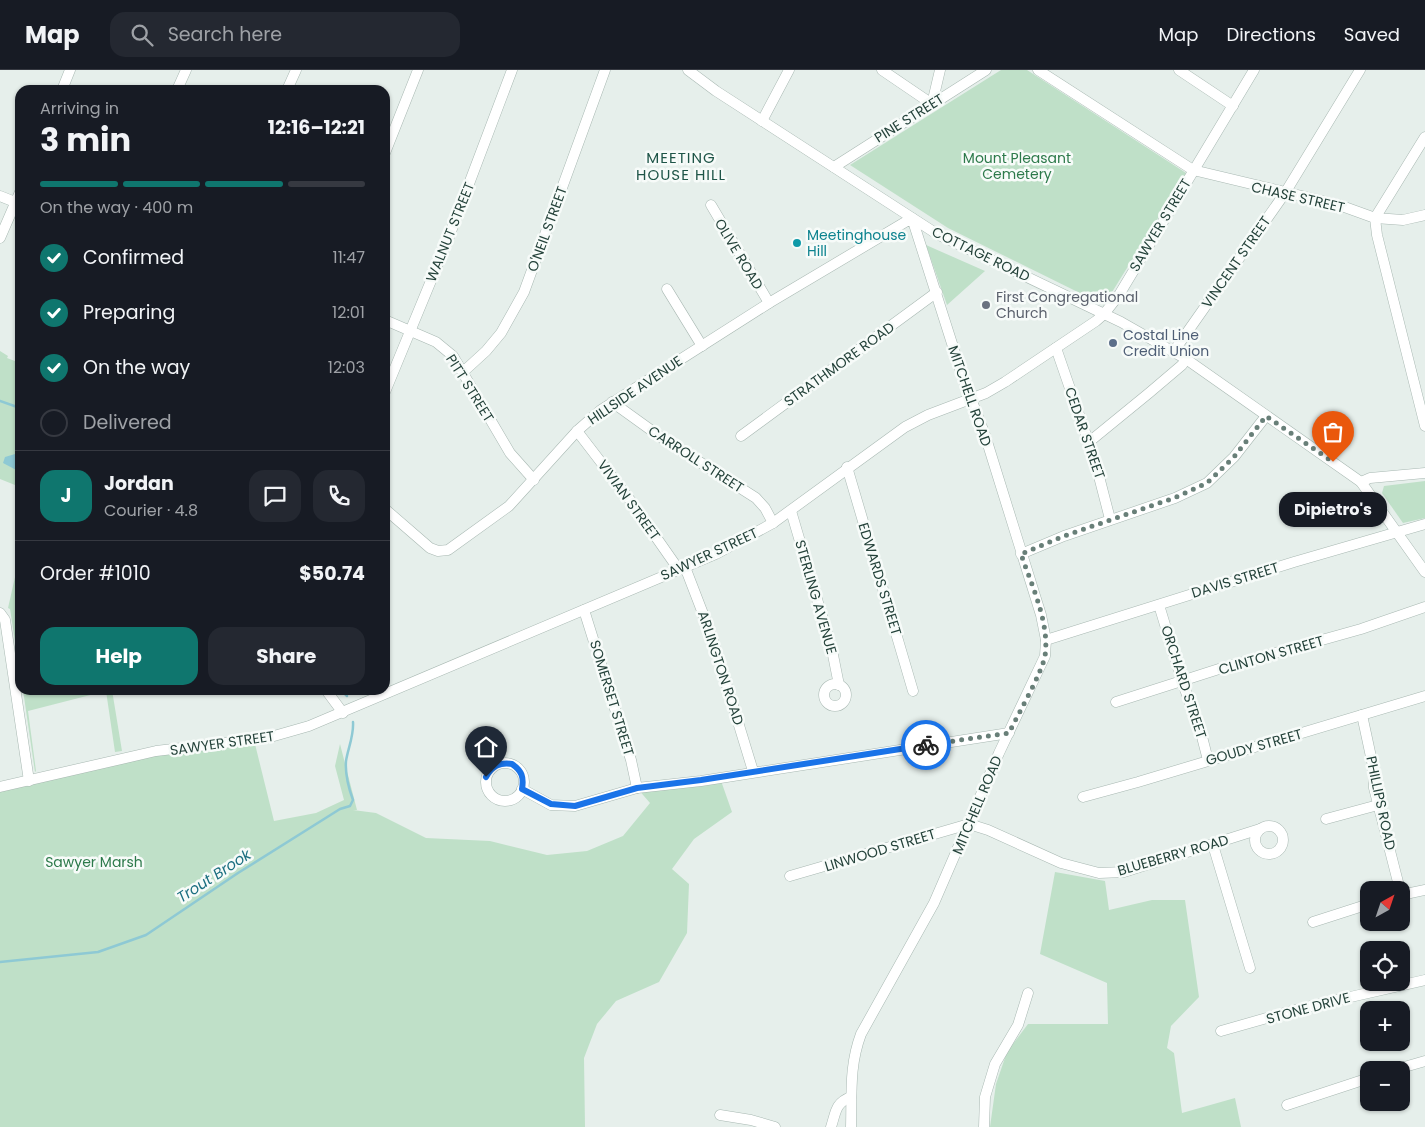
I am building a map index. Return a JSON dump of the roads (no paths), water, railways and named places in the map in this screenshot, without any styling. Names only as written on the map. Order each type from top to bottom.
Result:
[{"type":"street","points":[[64,85],[70,70]]},
{"type":"street","points":[[178,85],[186,70]]},
{"type":"street","points":[[289,85],[296,70]]},
{"type":"street","points":[[390,140],[418,70]]},
{"type":"street","name":"WALNUT STREET","points":[[390,380],[447,242],[512,70]]},
{"type":"street","name":"O'NEIL STREET","points":[[463,372],[486,351],[501,333],[524,292],[605,70]]},
{"type":"street","name":"COTTAGE ROAD","points":[[688,70],[939,235],[1104,314],[1186,359],[1361,482],[1425,572]]},
{"type":"street","points":[[762,120],[790,70]]},
{"type":"street","points":[[882,70],[932,104],[940,70]]},
{"type":"street","name":"PINE STREET","points":[[834,166],[986,70]]},
{"type":"street","name":"CHASE STREET","points":[[1038,70],[1194,170],[1339,205],[1375,218],[1404,220],[1425,215]]},
{"type":"street","points":[[1179,70],[1233,106]]},
{"type":"street","name":"SAWYER STREET","points":[[390,693],[733,546],[791,511],[847,467],[904,427],[928,415],[971,399],[1005,382],[1104,314],[1119,295],[1254,70]]},
{"type":"street","name":"VINCENT STREET","points":[[1174,351],[1285,193],[1360,70]]},
{"type":"street","points":[[1425,137],[1375,218],[1377,235],[1425,426]]},
{"type":"street","points":[[0,196],[15,202]]},
{"type":"street","name":"OLIVE ROAD","points":[[711,205],[768,303]]},
{"type":"street","points":[[0,238],[15,209]]},
{"type":"street","name":"MITCHELL ROAD","points":[[851,1127],[851,1071],[854,1052],[861,1034],[930,912],[1009,733],[1042,665],[1046,640],[985,435],[963,378],[912,218]]},
{"type":"street","name":"HILLSIDE AVENUE","points":[[390,513],[430,548],[438,551],[448,550],[509,506],[577,432],[612,402],[768,303],[912,218]]},
{"type":"street","points":[[667,288],[702,346]]},
{"type":"street","name":"STRATHMORE ROAD","points":[[741,436],[937,292]]},
{"type":"street","name":"PITT STREET","points":[[390,322],[436,342],[452,356],[510,453],[534,480]]},
{"type":"street","name":"CEDAR STREET","points":[[1056,348],[1089,442],[1106,497],[1110,519]]},
{"type":"street","points":[[1089,442],[1149,394],[1182,365],[1186,359]]},
{"type":"street","name":"CARROLL STREET","points":[[612,402],[662,438],[756,498],[765,508],[773,523]]},
{"type":"street","points":[[1021,554],[1110,519],[1174,498],[1207,483],[1234,457],[1266,416]]},
{"type":"street","name":"VIVIAN STREET","points":[[577,432],[682,568]]},
{"type":"street","name":"EDWARDS STREET","points":[[847,467],[913,691]]},
{"type":"street","points":[[1361,482],[1370,478],[1425,473]]},
{"type":"street","name":"STERLING AVENUE","points":[[791,511],[832,650],[839,685]]},
{"type":"street","name":"DAVIS STREET","points":[[1046,640],[1158,604],[1425,524]]},
{"type":"street","name":"ARLINGTON ROAD","points":[[682,568],[712,637],[753,771]]},
{"type":"street","name":"ORCHARD STREET","points":[[1158,604],[1182,681],[1201,733],[1208,760]]},
{"type":"street","name":"CLINTON STREET","points":[[1116,702],[1362,629],[1425,607]]},
{"type":"street","name":"SOMERSET STREET","points":[[584,610],[631,760],[637,788]]},
{"type":"street","points":[[0,613],[5,620],[15,687]]},
{"type":"street","points":[[16,695],[29,781]]},
{"type":"street","points":[[330,695],[343,713]]},
{"type":"street","name":"SAWYER STREET","points":[[0,787],[156,751],[267,738],[308,726],[385,695]]},
{"type":"street","name":"GOUDY STREET","points":[[1083,796],[1425,696]]},
{"type":"street","name":"PHILLIPS ROAD","points":[[1362,715],[1373,766],[1378,805],[1398,881]]},
{"type":"street","points":[[522,789],[545,802],[566,807],[637,788],[1009,733]]},
{"type":"street","points":[[1326,819],[1378,805]]},
{"type":"street","name":"BLUEBERRY ROAD","points":[[969,824],[988,830],[1061,863],[1100,873],[1124,872],[1269,826],[1278,829],[1283,836],[1283,845],[1277,853],[1268,855],[1244,839],[1236,837]]},
{"type":"street","name":"LINWOOD STREET","points":[[790,876],[969,824]]},
{"type":"street","points":[[1256,847],[1255,837],[1260,829]]},
{"type":"street","points":[[1213,845],[1250,968]]},
{"type":"street","points":[[1410,893],[1425,890]]},
{"type":"street","points":[[1313,922],[1360,907]]},
{"type":"street","name":"STONE DRIVE","points":[[1221,1031],[1302,1008],[1425,980]]},
{"type":"street","points":[[984,1127],[985,1097],[995,1064],[1018,1025],[1028,993]]},
{"type":"street","points":[[1410,1065],[1425,1061]]},
{"type":"street","points":[[1286,1104],[1360,1081]]},
{"type":"street","points":[[832,1127],[836,1107],[841,1101],[851,1097]]},
{"type":"street","points":[[720,1115],[751,1120],[775,1127]]},
{"type":"water","points":[[15,454],[15,469],[3,463],[5,457]]},
{"type":"waterway","name":"Trout Brook","points":[[0,401],[15,406]]},
{"type":"waterway","name":"Trout Brook","points":[[0,962],[98,952],[146,935],[238,873],[340,809],[350,806],[353,800],[346,771],[346,761],[352,737],[353,722]]},
{"type":"place","name":"Meetinghouse Hill","points":[[797,243]]},
{"type":"place","name":"First Congregational Church","points":[[986,305]]},
{"type":"place","name":"Costal Line Credit Union","points":[[1113,343]]},
{"type":"place","name":"Dipietro's","points":[[1333,462]]},
{"type":"district","name":"MEETING HOUSE HILL","points":[[681,166]]},
{"type":"park label","name":"Mount Pleasant Cemetery","points":[[1017,166]]},
{"type":"park label","name":"Sawyer Marsh","points":[[94,862]]}]
